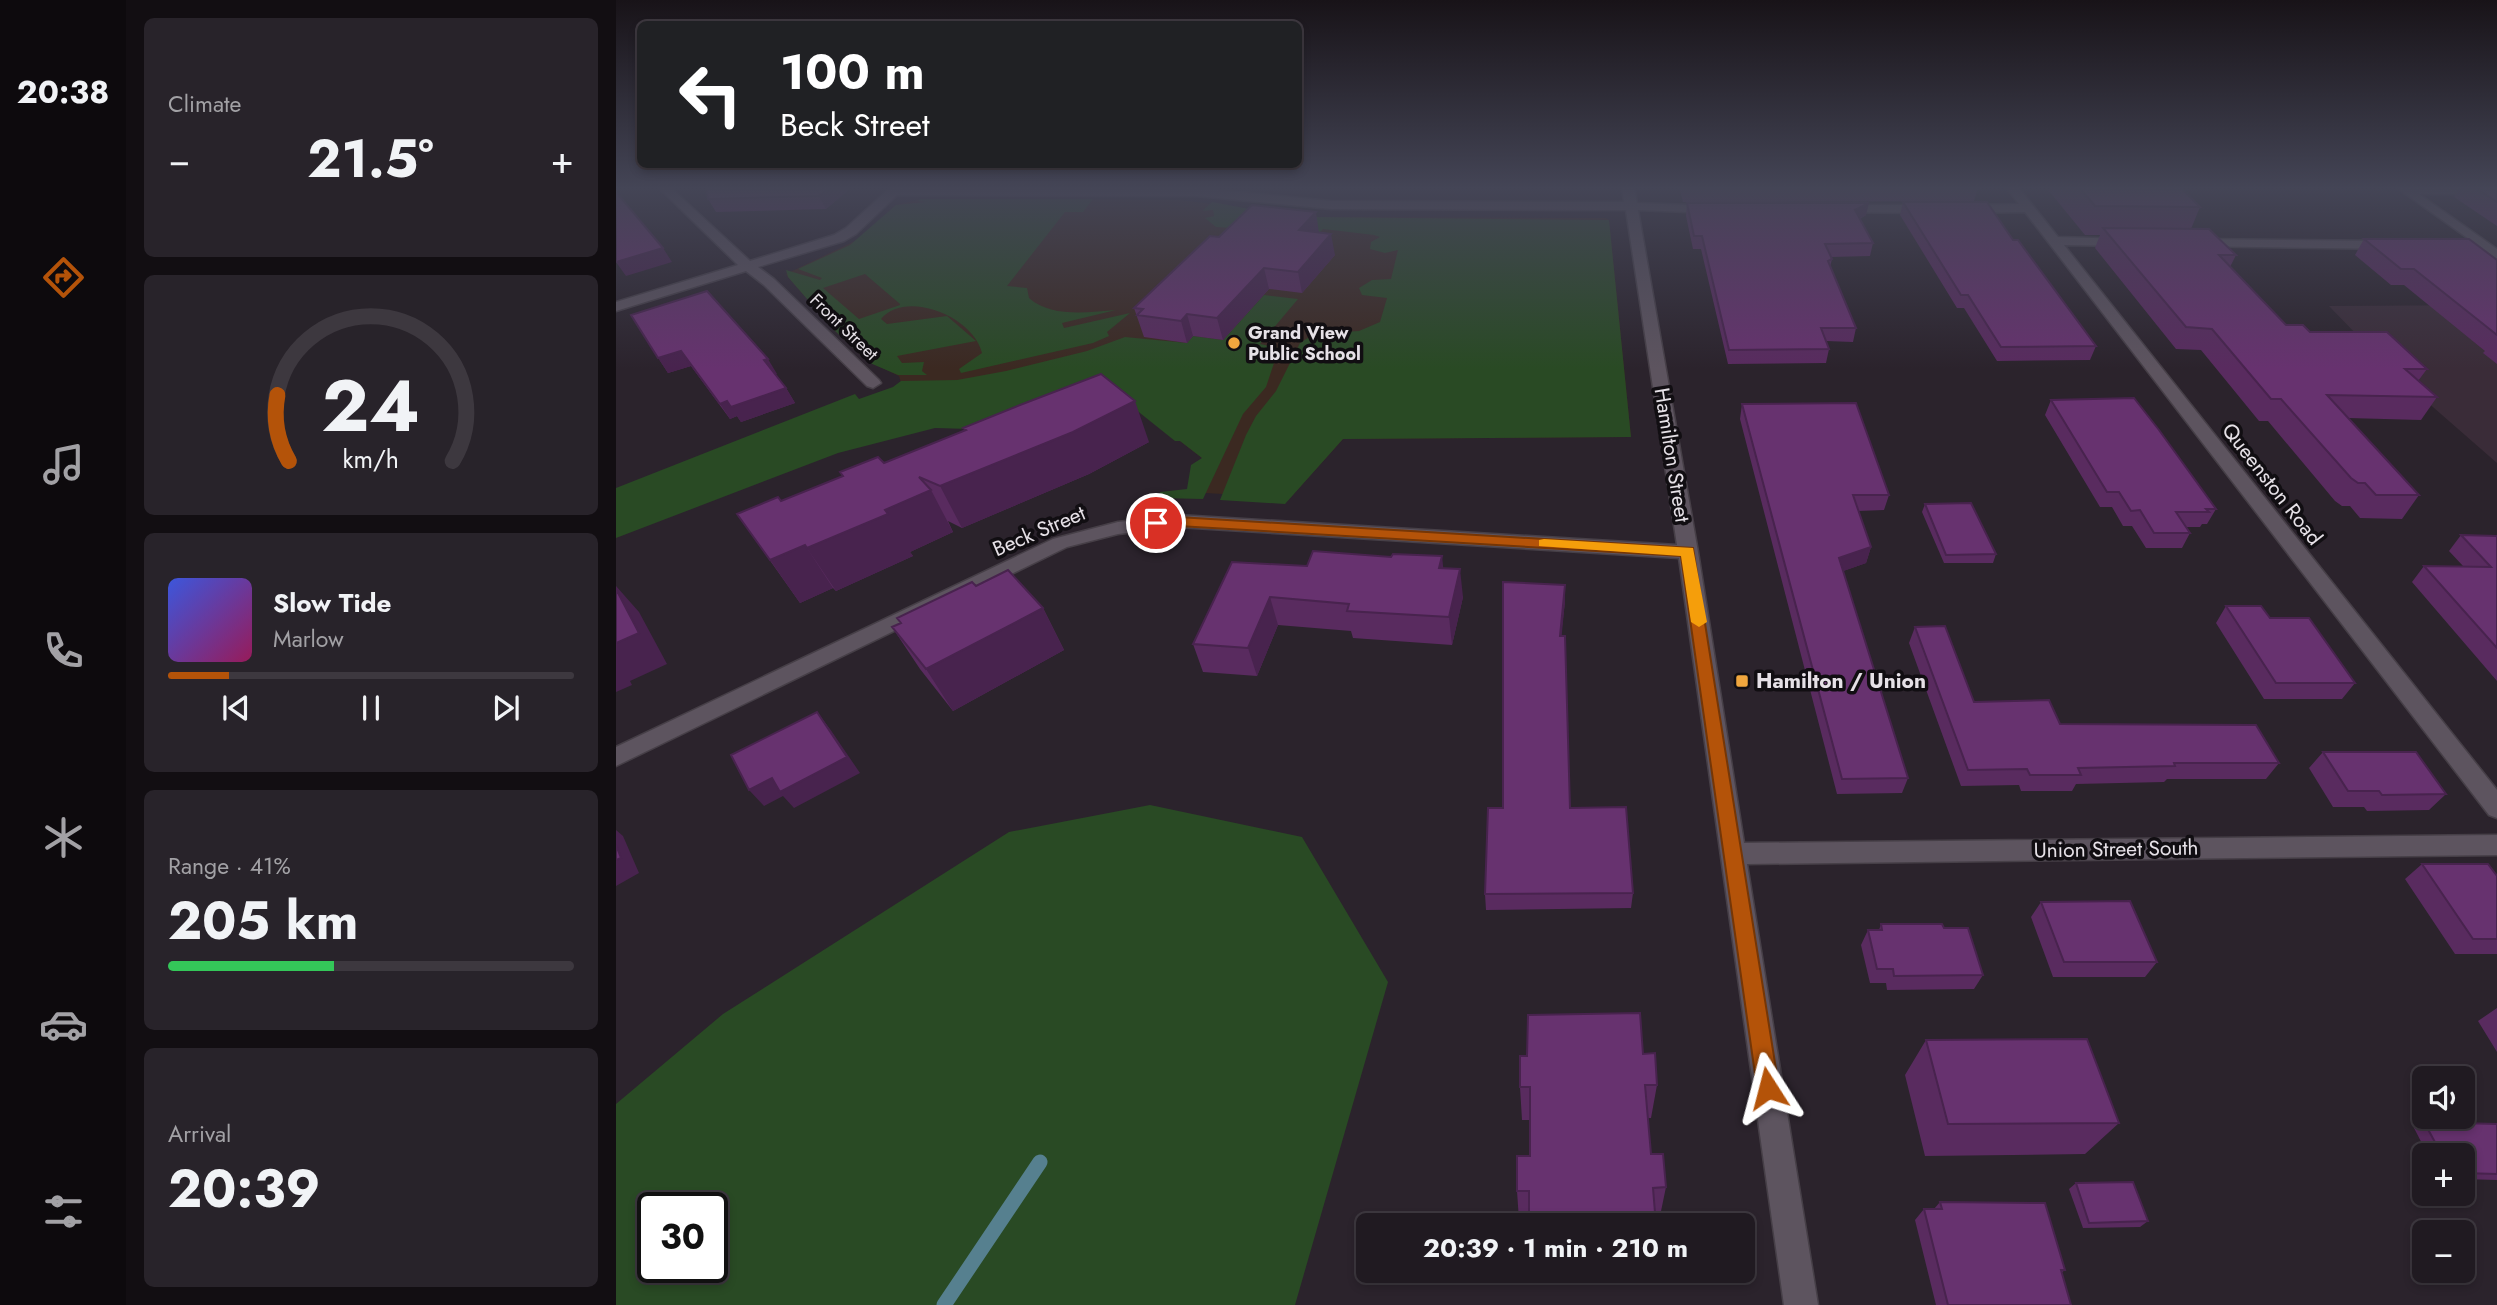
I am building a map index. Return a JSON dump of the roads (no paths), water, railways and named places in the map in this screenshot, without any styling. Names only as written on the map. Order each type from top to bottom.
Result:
[{"type":"street","name":"Front Street","points":[[729,248],[769,282],[873,383]]},
{"type":"street","points":[[616,307],[809,248]]},
{"type":"street","name":"Hamilton Street","points":[[1637,248],[1688,552],[1801,1305]]},
{"type":"street","name":"Queenston Road","points":[[2059,248],[2497,808]]},
{"type":"street","points":[[2465,248],[2495,252]]},
{"type":"street","name":"Beck Street","points":[[616,757],[1060,543],[1095,530],[1133,524],[1178,522],[1688,552]]},
{"type":"street","name":"Union Street South","points":[[1734,854],[2497,845]]},
{"type":"waterway","points":[[944,1305],[1040,1162]]},
{"type":"place","name":"Grand View Public School","points":[[1234,343]]},
{"type":"place","name":"Hamilton / Union","points":[[1742,681]]}]
